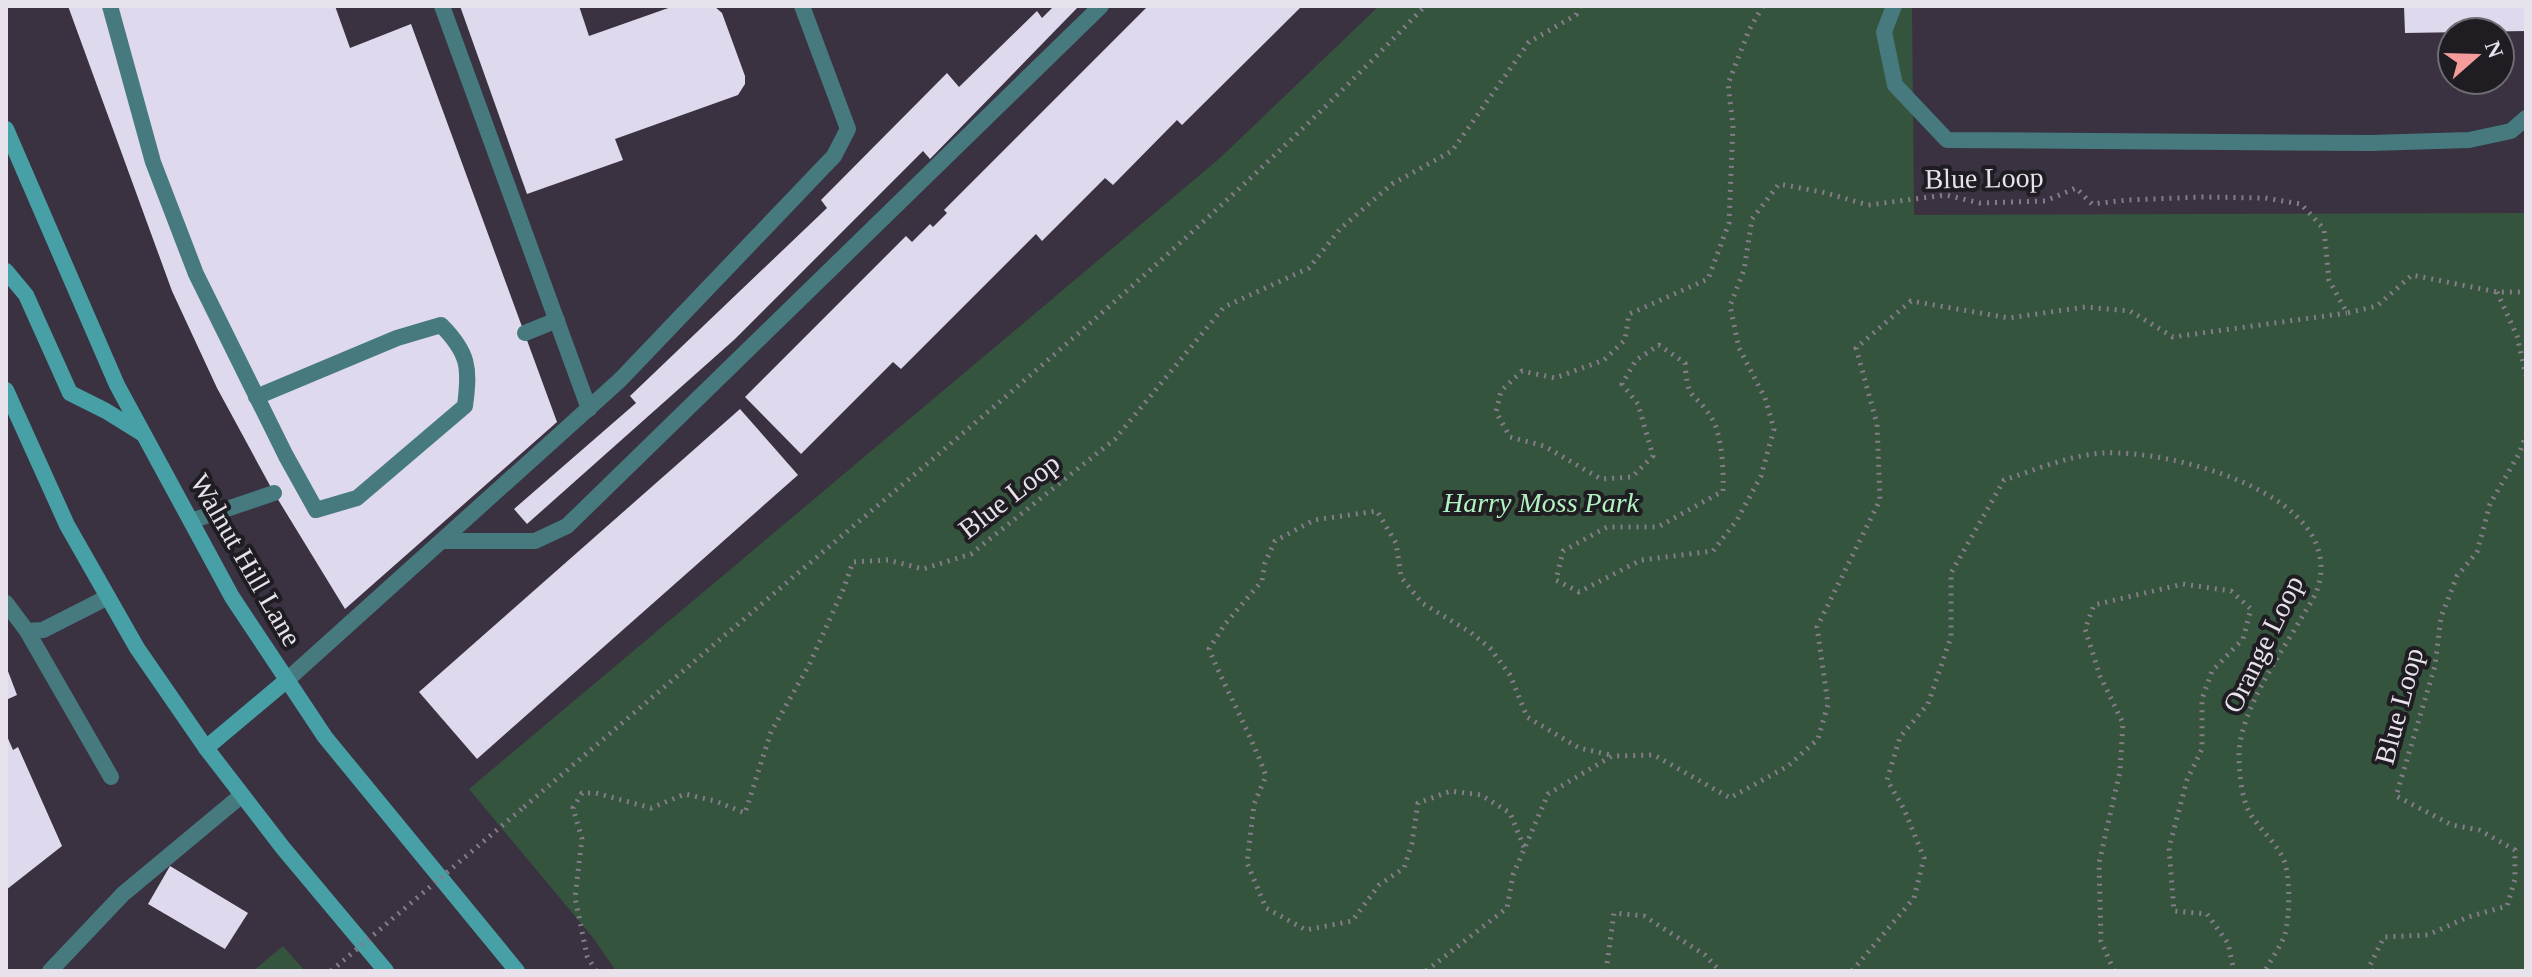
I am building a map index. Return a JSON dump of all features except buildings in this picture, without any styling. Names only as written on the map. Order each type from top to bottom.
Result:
[{"type":"main road","name":"Walnut Hill Lane","points":[[6,129],[117,385],[232,597],[325,737],[517,971]]},
{"type":"main road","points":[[6,271],[26,295],[70,393],[144,434]]},
{"type":"main road","points":[[6,390],[67,525],[137,648],[242,795],[386,971]]},
{"type":"main road","points":[[206,748],[287,680]]},
{"type":"lane","points":[[110,6],[153,162],[196,274],[256,397],[316,510],[357,498],[465,406],[469,375],[458,343],[441,325],[397,338],[256,397]]},
{"type":"lane","points":[[442,6],[589,409]]},
{"type":"lane","points":[[287,680],[631,369],[834,156],[848,129],[802,6]]},
{"type":"lane","points":[[442,541],[535,541],[567,526],[1101,6]]},
{"type":"lane","points":[[1894,6],[1884,32],[1895,85],[1947,140],[2371,143],[2469,140],[2511,131],[2526,118]]},
{"type":"lane","points":[[525,333],[557,320]]},
{"type":"lane","points":[[191,521],[274,493]]},
{"type":"lane","points":[[27,631],[43,630],[108,597]]},
{"type":"lane","points":[[6,603],[27,631],[111,777]]},
{"type":"lane","points":[[50,971],[123,894],[242,795]]},
{"type":"path","points":[[331,971],[1068,343],[1196,230],[1425,6]]},
{"type":"path","name":"Blue Loop","points":[[596,971],[587,956],[575,897],[582,839],[573,808],[582,793],[596,793],[651,808],[685,794],[745,813],[771,732],[809,665],[853,562],[888,560],[923,569],[971,554],[1115,439],[1224,307],[1309,268],[1340,229],[1392,184],[1452,151],[1529,42],[1576,15],[1580,6]]},
{"type":"path","name":"Blue Loop","points":[[1763,6],[1749,30],[1728,84],[1733,126],[1729,223],[1708,279],[1629,314],[1625,340],[1604,360],[1555,378],[1522,371],[1501,391],[1496,412],[1510,437],[1544,446],[1601,479],[1632,477],[1653,456],[1638,404],[1622,384],[1636,360],[1659,345],[1685,363],[1687,392],[1713,419],[1724,467],[1723,491],[1658,527],[1607,527],[1563,551],[1556,580],[1567,586],[1579,592],[1641,560],[1713,551],[1737,520],[1761,476],[1774,429],[1765,398],[1739,348],[1730,306],[1744,270],[1752,219],[1779,184],[1868,205],[1946,195],[1980,203],[2045,201],[2076,188],[2092,204],[2202,197],[2265,198],[2301,204],[2324,229],[2329,280],[2347,313]]},
{"type":"path","points":[[1524,847],[1510,813],[1481,795],[1451,791],[1418,803],[1412,843],[1404,868],[1379,885],[1352,921],[1306,930],[1266,908],[1247,863],[1254,804],[1266,776],[1254,741],[1230,699],[1209,649],[1225,624],[1262,581],[1265,563],[1275,541],[1314,520],[1377,511],[1396,543],[1401,577],[1422,603],[1490,648],[1510,675],[1527,717],[1579,748],[1612,756],[1654,755],[1730,798],[1788,766],[1818,739],[1828,704],[1817,627],[1880,500],[1877,424],[1856,348],[1911,301],[2009,318],[2085,307],[2130,311],[2173,337],[2347,313],[2377,306],[2412,275],[2497,292],[2526,292]]},
{"type":"path","points":[[2497,292],[2517,336],[2526,376]]},
{"type":"path","name":"Blue Loop","points":[[2372,971],[2369,967],[2384,937],[2428,935],[2468,917],[2507,906],[2515,879],[2515,850],[2479,830],[2452,825],[2396,796],[2435,666],[2441,617],[2457,576],[2477,552],[2490,504],[2520,452],[2526,434]]},
{"type":"path","name":"Orange Loop","points":[[1852,971],[1914,898],[1924,858],[1904,809],[1887,780],[1900,737],[1928,704],[1951,637],[1951,573],[2004,480],[2055,463],[2102,453],[2164,457],[2221,474],[2268,495],[2307,525],[2322,557],[2317,590],[2243,726],[2239,753],[2242,786],[2251,817],[2269,834],[2285,860],[2289,899],[2285,934],[2265,971]]},
{"type":"path","name":"Orange Loop","points":[[2114,971],[2101,941],[2099,863],[2120,771],[2123,723],[2100,676],[2085,629],[2094,605],[2183,584],[2231,591],[2251,609],[2243,639],[2212,671],[2202,699],[2202,749],[2187,780],[2169,848],[2174,911],[2207,914],[2228,943],[2234,971]]},
{"type":"path","points":[[1426,971],[1507,908],[1513,875],[1548,794],[1612,756]]},
{"type":"path","points":[[1606,971],[1614,913],[1644,916],[1705,955],[1720,971]]},
{"type":"green space","name":"Harry Moss Park","points":[[1379,6],[1912,6],[1914,215],[2526,213],[2526,971],[616,971],[594,939],[469,789],[1220,158]]},
{"type":"green space","points":[[283,946],[305,971],[253,971]]}]
